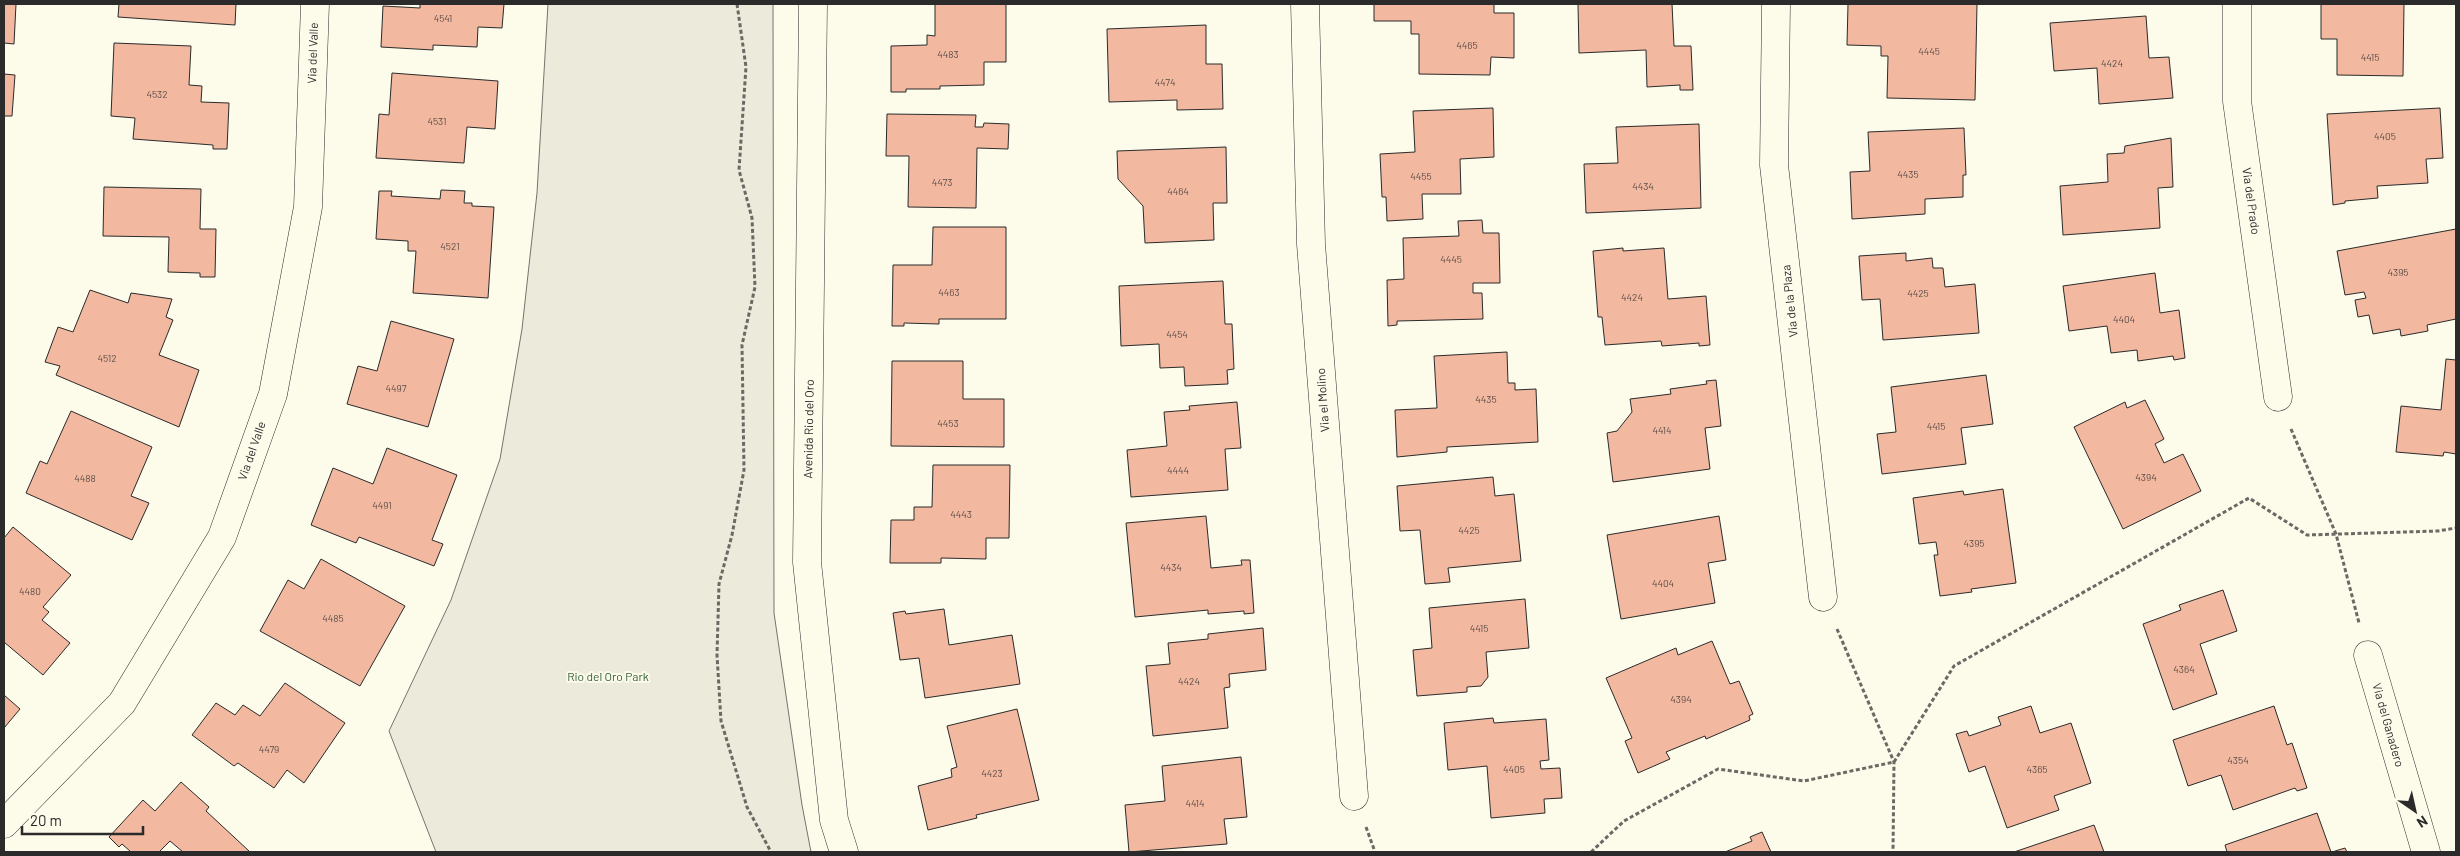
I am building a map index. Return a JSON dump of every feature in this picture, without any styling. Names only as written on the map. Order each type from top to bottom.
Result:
[{"type":"street","name":"Via del Valle","points":[[4,824],[122,703],[222,537],[273,394],[308,207],[315,4]]},
{"type":"street","name":"Avenida Rio del Oro","points":[[813,4],[807,562],[834,820],[844,852]]},
{"type":"street","name":"Via el Molino","points":[[1305,4],[1311,244],[1354,796]]},
{"type":"street","name":"Via de la Plaza","points":[[1776,4],[1774,165],[1823,597]]},
{"type":"street","name":"Via del Prado","points":[[2237,4],[2237,101],[2278,397]]},
{"type":"street","name":"Via del Ganadero","points":[[2368,655],[2426,852]]},
{"type":"path","points":[[737,4],[746,67],[739,170],[752,218],[755,287],[742,345],[744,470],[732,535],[719,584],[717,655],[721,721],[747,807],[771,852]]},
{"type":"path","points":[[2278,397],[2336,534],[2368,655]]},
{"type":"path","points":[[1591,852],[1624,821],[1718,769],[1804,781],[1894,762],[1954,666],[2249,498],[2307,535],[2438,531],[2456,528]]},
{"type":"path","points":[[1823,597],[1894,762],[1893,852]]},
{"type":"green space","name":"Rio del Oro Park","points":[[548,4],[773,4],[774,613],[802,805],[811,852],[436,852],[389,731],[451,600],[500,459],[522,329],[537,193]]},
{"type":"building","points":[[4,4],[16,4],[14,44],[4,43]]},
{"type":"building","points":[[119,4],[236,4],[235,25],[118,17]]},
{"type":"building","points":[[420,4],[504,4],[502,28],[478,27],[477,47],[433,45],[433,50],[381,47],[383,6],[420,8]]},
{"type":"building","points":[[935,4],[1006,4],[1006,62],[984,62],[984,85],[940,86],[940,89],[906,89],[906,92],[891,92],[891,46],[927,45],[927,35],[935,36]]},
{"type":"building","points":[[1374,4],[1494,4],[1494,13],[1514,13],[1514,58],[1491,57],[1490,75],[1419,74],[1419,34],[1411,34],[1411,21],[1374,21]]},
{"type":"building","points":[[1578,4],[1672,4],[1674,46],[1691,46],[1693,90],[1680,90],[1680,85],[1647,87],[1646,50],[1579,53]]},
{"type":"building","points":[[1848,4],[1977,4],[1975,100],[1887,98],[1888,56],[1881,56],[1881,46],[1847,45]]},
{"type":"building","points":[[2321,4],[2404,4],[2403,76],[2337,75],[2337,39],[2321,39]]},
{"type":"building","points":[[2146,16],[2149,58],[2169,57],[2173,98],[2099,104],[2097,68],[2054,71],[2050,23]]},
{"type":"building","points":[[1206,25],[1206,64],[1222,64],[1223,109],[1177,110],[1177,100],[1109,102],[1107,29]]},
{"type":"building","points":[[114,43],[191,46],[189,85],[202,86],[201,102],[229,103],[227,149],[213,149],[213,145],[133,139],[135,118],[111,116]]},
{"type":"building","points":[[392,73],[498,81],[495,129],[467,127],[464,163],[376,158],[379,114],[389,115]]},
{"type":"building","points":[[4,74],[15,75],[12,116],[4,116]]},
{"type":"building","points":[[1493,108],[1494,157],[1460,159],[1461,194],[1422,194],[1423,219],[1387,221],[1386,197],[1382,197],[1380,154],[1415,152],[1413,111]]},
{"type":"building","points":[[2440,108],[2443,158],[2426,159],[2428,183],[2377,186],[2378,198],[2345,201],[2345,203],[2333,205],[2327,114]]},
{"type":"building","points":[[887,114],[976,115],[975,127],[983,127],[984,123],[1009,124],[1008,149],[977,148],[976,208],[908,207],[909,156],[886,156]]},
{"type":"building","points":[[1699,124],[1701,208],[1586,213],[1584,164],[1618,163],[1616,127]]},
{"type":"building","points":[[1964,128],[1966,175],[1963,175],[1963,197],[1925,199],[1925,214],[1852,219],[1850,172],[1870,171],[1868,132]]},
{"type":"building","points":[[2171,138],[2173,187],[2158,188],[2160,228],[2063,235],[2060,186],[2108,182],[2107,154],[2124,153],[2125,146]]},
{"type":"building","points":[[1226,147],[1227,203],[1213,203],[1214,240],[1145,243],[1143,206],[1118,179],[1117,151]]},
{"type":"building","points":[[104,187],[201,189],[200,229],[216,229],[215,277],[200,277],[200,273],[168,272],[169,237],[103,236]]},
{"type":"building","points":[[441,190],[465,191],[464,203],[472,203],[472,206],[494,207],[488,298],[413,293],[416,251],[408,251],[408,241],[376,239],[379,191],[392,191],[391,196],[440,199]]},
{"type":"building","points":[[1482,220],[1483,233],[1499,233],[1500,283],[1473,283],[1473,293],[1482,293],[1483,319],[1397,321],[1397,325],[1388,326],[1387,280],[1404,279],[1403,238],[1459,236],[1458,221]]},
{"type":"building","points":[[933,227],[1006,227],[1006,319],[939,319],[939,324],[904,323],[904,326],[892,326],[893,265],[932,265]]},
{"type":"building","points":[[2456,229],[2456,319],[2427,325],[2428,331],[2401,336],[2400,329],[2373,334],[2369,315],[2358,317],[2355,300],[2366,298],[2364,292],[2345,295],[2337,251]]},
{"type":"building","points":[[1623,248],[1623,251],[1664,248],[1668,299],[1706,296],[1710,345],[1699,346],[1699,343],[1662,346],[1661,341],[1605,345],[1602,317],[1598,317],[1593,251]]},
{"type":"building","points":[[1906,253],[1906,261],[1932,258],[1933,268],[1943,268],[1945,287],[1975,284],[1979,333],[1883,340],[1880,299],[1862,300],[1859,256]]},
{"type":"building","points":[[2155,273],[2160,313],[2179,310],[2185,358],[2174,360],[2173,356],[2138,361],[2137,350],[2111,353],[2107,326],[2069,331],[2063,286]]},
{"type":"building","points":[[1223,281],[1225,324],[1232,324],[1234,369],[1227,370],[1228,384],[1185,386],[1184,367],[1160,368],[1159,344],[1121,346],[1119,286]]},
{"type":"building","points":[[90,290],[128,303],[131,293],[172,299],[166,317],[173,320],[159,355],[199,370],[179,427],[56,375],[60,366],[45,362],[58,327],[73,332]]},
{"type":"building","points":[[391,321],[454,339],[428,427],[347,404],[358,366],[377,371]]},
{"type":"building","points":[[1507,352],[1508,383],[1515,383],[1515,390],[1536,389],[1538,442],[1447,447],[1447,452],[1397,457],[1395,410],[1437,408],[1434,356]]},
{"type":"building","points":[[2446,359],[2456,360],[2456,454],[2444,452],[2443,456],[2396,452],[2401,406],[2441,410]]},
{"type":"building","points":[[892,361],[963,361],[963,399],[1004,399],[1004,447],[891,446]]},
{"type":"building","points":[[1986,375],[1993,424],[1961,428],[1966,464],[1882,474],[1877,434],[1896,432],[1891,387]]},
{"type":"building","points":[[1716,380],[1721,426],[1705,428],[1710,469],[1613,482],[1607,433],[1617,431],[1632,412],[1630,399],[1671,394],[1670,389],[1707,384],[1706,381]]},
{"type":"building","points":[[2145,400],[2164,439],[2155,444],[2164,463],[2183,454],[2201,491],[2123,529],[2074,427],[2125,402],[2127,408]]},
{"type":"building","points":[[1237,402],[1241,448],[1225,449],[1228,490],[1131,497],[1127,450],[1167,446],[1164,412],[1190,410],[1189,406]]},
{"type":"building","points":[[71,411],[152,447],[131,496],[149,503],[132,540],[26,493],[40,461],[47,464]]},
{"type":"building","points":[[387,448],[457,475],[432,540],[443,544],[434,566],[359,537],[356,543],[311,525],[333,468],[373,484]]},
{"type":"building","points":[[933,465],[1010,465],[1009,538],[986,538],[986,559],[941,558],[941,563],[890,563],[891,520],[914,520],[914,507],[932,507]]},
{"type":"building","points":[[1493,477],[1495,496],[1514,494],[1521,561],[1448,568],[1450,582],[1425,584],[1420,530],[1400,531],[1397,486]]},
{"type":"building","points":[[2003,489],[2016,583],[1971,589],[1972,592],[1940,596],[1934,555],[1938,555],[1936,542],[1919,544],[1913,498],[1963,491],[1964,495]]},
{"type":"building","points":[[1206,516],[1211,568],[1242,565],[1241,560],[1250,560],[1254,613],[1244,614],[1244,611],[1208,614],[1208,610],[1135,617],[1126,523]]},
{"type":"building","points":[[1719,516],[1726,560],[1708,563],[1715,603],[1621,619],[1607,535]]},
{"type":"building","points":[[13,527],[71,575],[43,607],[49,612],[42,620],[70,643],[43,675],[4,642],[4,538]]},
{"type":"building","points":[[321,559],[405,606],[360,686],[260,631],[288,580],[304,589]]},
{"type":"building","points":[[2223,590],[2237,631],[2200,644],[2217,694],[2173,710],[2143,624],[2181,610],[2179,605]]},
{"type":"building","points":[[1525,599],[1529,648],[1486,652],[1488,677],[1481,686],[1467,687],[1467,692],[1417,696],[1413,650],[1432,648],[1429,608]]},
{"type":"building","points":[[944,609],[949,645],[1012,635],[1020,684],[925,698],[919,658],[900,660],[893,613],[905,611],[906,614]]},
{"type":"building","points":[[1263,628],[1266,670],[1229,674],[1230,687],[1224,688],[1228,728],[1153,736],[1146,666],[1170,664],[1168,643],[1208,639],[1208,634]]},
{"type":"building","points":[[1712,641],[1730,684],[1739,681],[1753,714],[1749,716],[1750,720],[1706,739],[1705,736],[1666,752],[1670,759],[1638,773],[1625,741],[1632,738],[1606,678],[1676,648],[1678,655]]},
{"type":"building","points":[[285,683],[345,723],[304,783],[287,770],[274,788],[238,763],[234,766],[192,735],[216,703],[235,715],[243,705],[260,716]]},
{"type":"building","points":[[4,695],[20,709],[4,728]]},
{"type":"building","points":[[2031,706],[2040,733],[2071,723],[2091,783],[2054,796],[2059,810],[2007,828],[1985,766],[1969,772],[1956,734],[1967,731],[1969,736],[2001,725],[1998,717]]},
{"type":"building","points":[[2274,706],[2287,745],[2292,743],[2307,788],[2297,791],[2295,788],[2233,810],[2221,775],[2188,786],[2173,740]]},
{"type":"building","points":[[1017,709],[1039,800],[976,815],[977,818],[928,830],[918,786],[952,777],[951,769],[957,767],[947,726]]},
{"type":"building","points":[[1493,718],[1494,723],[1546,719],[1549,760],[1540,761],[1541,769],[1560,768],[1562,798],[1544,799],[1545,813],[1491,818],[1487,766],[1448,770],[1444,723]]},
{"type":"building","points":[[1241,757],[1247,817],[1224,819],[1227,844],[1129,852],[1125,805],[1165,801],[1162,766]]},
{"type":"building","points":[[181,782],[209,807],[206,811],[248,852],[183,852],[170,841],[159,852],[131,852],[122,844],[119,847],[109,837],[143,800],[155,811]]},
{"type":"building","points":[[2317,813],[2331,852],[2227,852],[2225,845]]},
{"type":"building","points":[[2094,825],[2104,852],[2014,852]]},
{"type":"building","points":[[1762,832],[1771,852],[1725,852],[1752,841],[1750,837]]},
{"type":"building","points":[[2345,848],[2347,852],[2332,852]]}]
